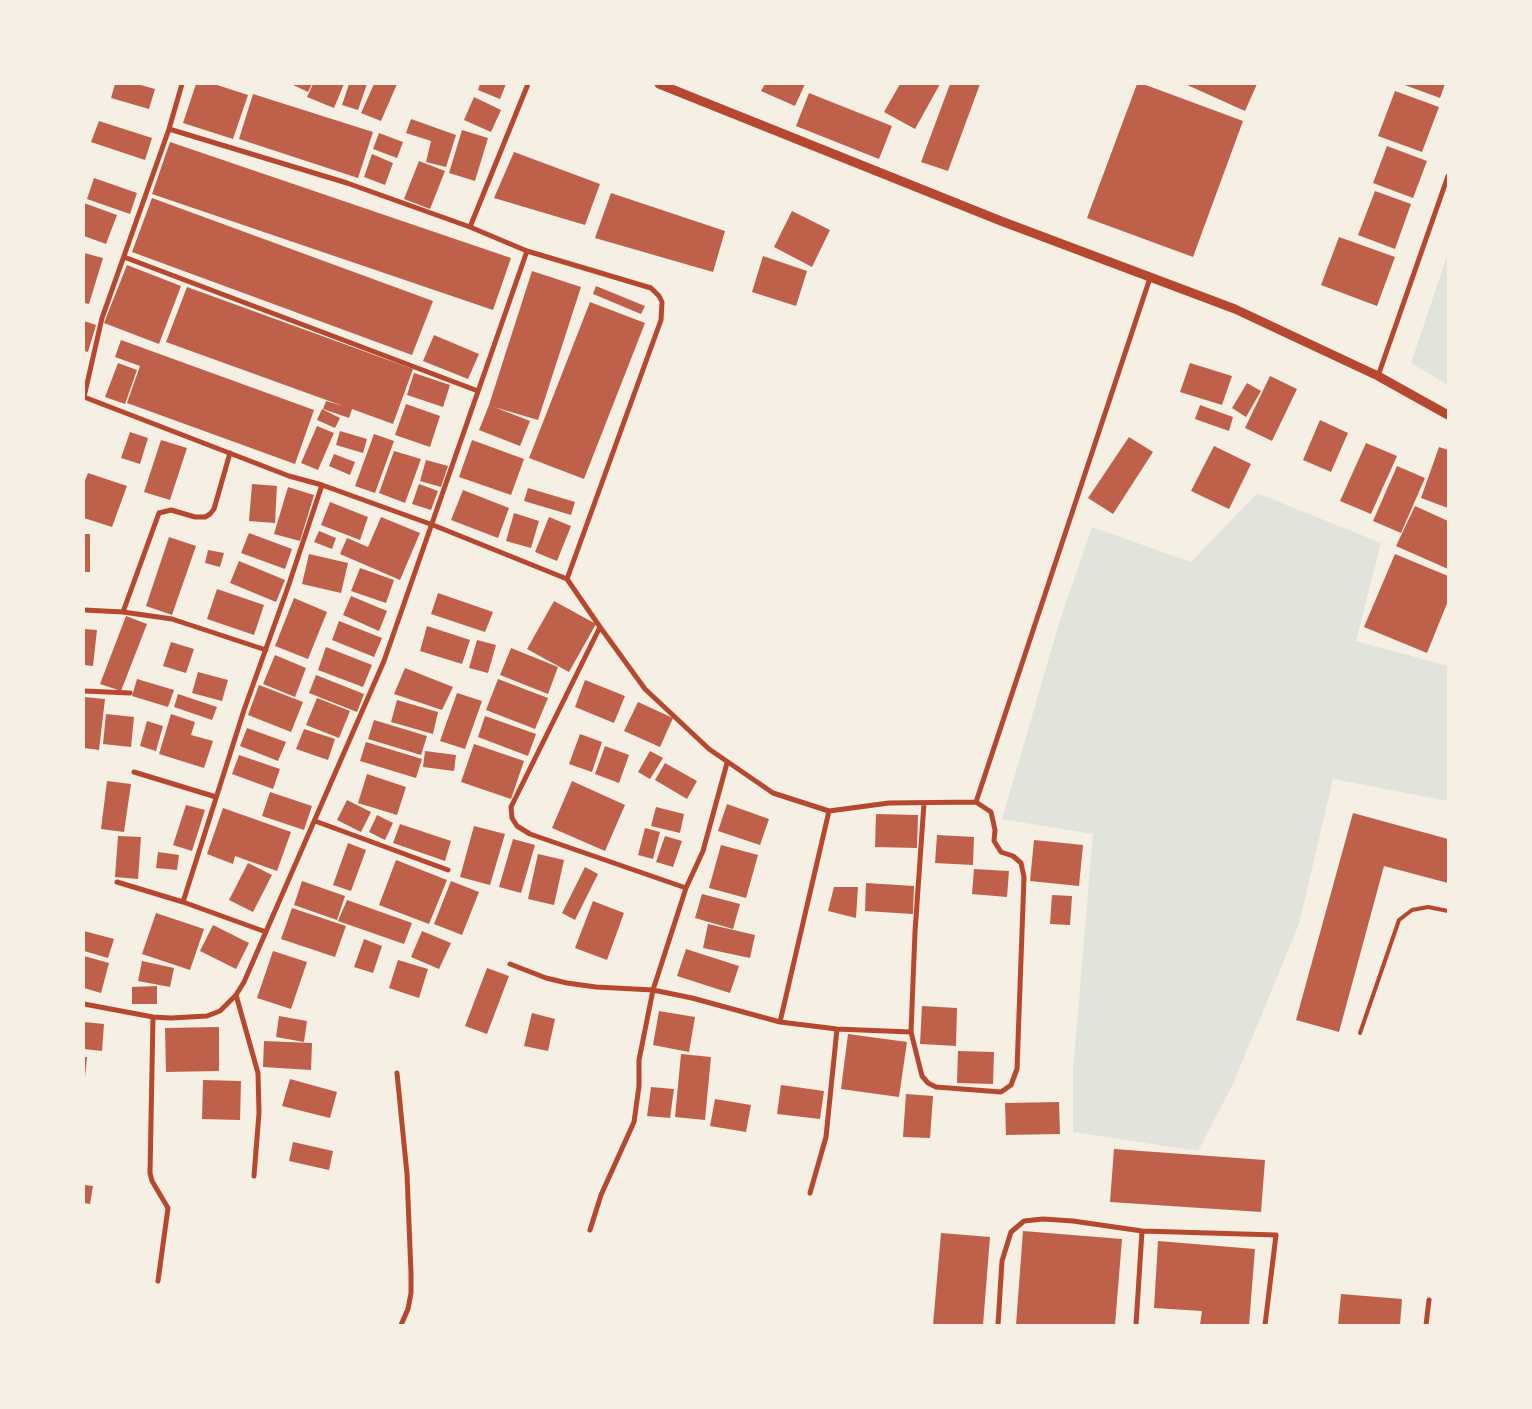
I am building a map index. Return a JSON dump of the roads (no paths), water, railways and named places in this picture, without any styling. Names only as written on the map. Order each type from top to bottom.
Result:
[{"type":"street","points":[[182,84],[169,129],[102,318],[84,398],[289,476],[322,485],[433,525],[568,579],[645,689],[709,749],[773,793],[829,811],[889,803],[976,802],[991,812],[995,830],[994,841],[1002,852],[1013,856],[1021,863],[1024,877],[1017,1069],[1011,1085],[1002,1092],[936,1086],[928,1083],[922,1076],[911,1032],[924,803]]},
{"type":"street","points":[[470,228],[528,84]]},
{"type":"street","points":[[659,84],[1000,221],[1235,309],[1378,376],[1448,415]]},
{"type":"street","points":[[169,129],[347,183],[527,251],[651,288],[659,296],[662,302],[661,320],[568,579]]},
{"type":"street","points":[[1378,376],[1448,176]]},
{"type":"street","points":[[84,1004],[153,1017],[207,1016],[220,1011],[236,995],[244,982],[384,661],[527,251]]},
{"type":"street","points":[[124,257],[478,391]]},
{"type":"street","points":[[976,802],[1150,278]]},
{"type":"street","points":[[123,612],[159,513],[171,510],[195,517],[204,517],[210,514],[214,509],[230,453]]},
{"type":"street","points":[[183,902],[244,710],[322,485]]},
{"type":"street","points":[[84,610],[123,612],[172,619],[266,650]]},
{"type":"street","points":[[600,627],[511,807],[512,818],[517,826],[530,834],[686,888]]},
{"type":"street","points":[[84,691],[130,693]]},
{"type":"street","points":[[590,1230],[601,1195],[634,1122],[639,1086],[640,1060],[653,990],[686,888],[703,851],[728,763]]},
{"type":"street","points":[[134,772],[216,797]]},
{"type":"street","points":[[780,1022],[829,811]]},
{"type":"street","points":[[315,822],[448,870]]},
{"type":"street","points":[[116,882],[183,902],[266,932]]},
{"type":"street","points":[[510,964],[546,978],[567,983],[596,987],[653,990],[692,998],[780,1022],[837,1029],[911,1032]]},
{"type":"street","points":[[236,995],[258,1074],[259,1113],[254,1176]]},
{"type":"street","points":[[153,1017],[150,1173],[152,1181],[168,1208],[158,1282]]},
{"type":"street","points":[[810,1193],[826,1137],[837,1029]]},
{"type":"street","points":[[397,1073],[408,1174],[411,1265],[411,1293],[402,1325]]},
{"type":"street","points":[[998,1325],[1002,1261],[1011,1232],[1024,1220],[1042,1219],[1074,1221],[1142,1231],[1276,1235],[1265,1325]]},
{"type":"street","points":[[1136,1325],[1142,1231]]},
{"type":"street","points":[[1426,1325],[1429,1300]]},
{"type":"lane","points":[[1360,1033],[1399,920],[1412,910],[1420,908],[1428,907],[1448,911]]}]
